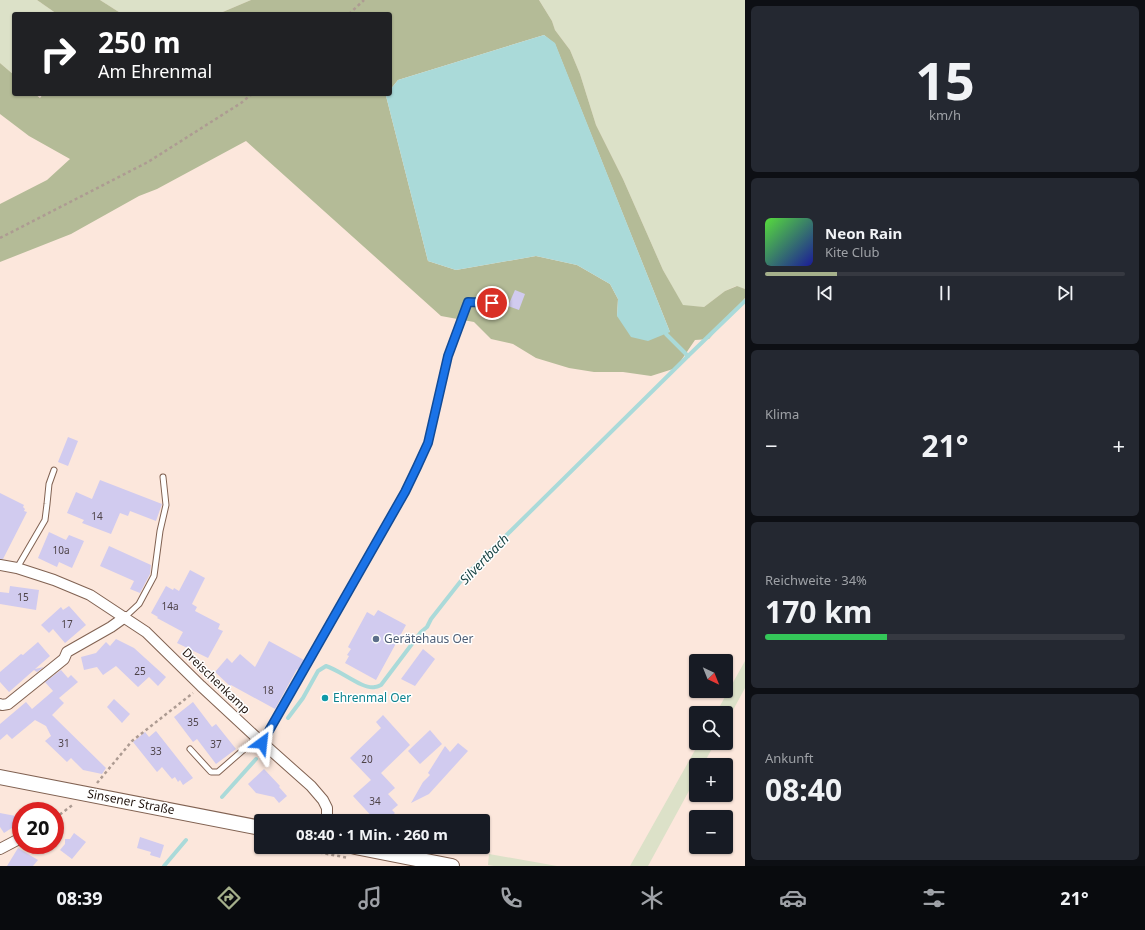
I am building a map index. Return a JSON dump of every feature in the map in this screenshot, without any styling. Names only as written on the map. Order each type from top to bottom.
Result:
[{"type":"main road","name":"Sinsener Straße","points":[[0,777],[254,827]]},
{"type":"main road","points":[[361,854],[452,866]]},
{"type":"street","name":"Dreischenkamp","points":[[0,566],[17,568],[54,580],[90,595],[146,632],[201,686],[311,786],[323,800],[327,808],[327,814]]},
{"type":"street","points":[[0,704],[8,704],[64,659],[67,652],[111,627],[125,617]]},
{"type":"street","points":[[0,849],[12,843]]},
{"type":"lane","points":[[190,750],[211,772],[218,772],[260,740],[405,492],[417,467],[428,443],[448,356],[468,302],[503,303]]},
{"type":"lane","points":[[17,568],[45,520],[49,484],[54,470]]},
{"type":"lane","points":[[125,617],[139,604],[154,576],[160,531],[166,505],[163,477]]},
{"type":"path","points":[[351,12],[364,0]]},
{"type":"path","points":[[0,238],[148,162],[241,103],[250,96]]},
{"type":"path","points":[[64,811],[87,794],[132,741],[201,686]]},
{"type":"green space","points":[[0,0],[37,0],[54,12],[12,12],[12,73],[0,63]]},
{"type":"green space","points":[[37,0],[100,0],[119,12],[54,12]]},
{"type":"green space","points":[[100,0],[251,0],[223,12],[119,12]]},
{"type":"green space","points":[[251,0],[539,0],[552,21],[555,30],[570,50],[580,74],[596,125],[623,179],[663,270],[683,305],[704,307],[725,291],[737,286],[745,289],[745,298],[733,314],[725,320],[709,339],[695,340],[680,362],[673,369],[651,376],[623,372],[594,372],[569,368],[536,358],[513,344],[491,339],[474,322],[441,316],[246,141],[157,189],[139,196],[71,234],[0,262],[0,204],[47,180],[70,159],[29,136],[0,114],[0,63],[12,73],[12,96],[38,96],[40,98],[42,96],[386,96],[428,261],[456,270],[536,256],[577,265],[610,284],[618,299],[617,316],[670,332],[555,44],[544,35],[398,80],[392,88],[392,12],[223,12]]},
{"type":"green space","points":[[539,0],[745,0],[745,289],[736,286],[725,291],[704,307],[683,306],[663,270],[623,179],[596,125],[580,74],[570,50],[555,30],[552,21]]},
{"type":"green space","points":[[745,661],[745,688],[733,710],[733,706],[720,706],[724,698],[733,698],[733,683]]},
{"type":"green space","points":[[695,750],[711,750],[707,758],[691,758]]},
{"type":"green space","points":[[689,761],[689,791],[648,866],[630,866]]},
{"type":"green space","points":[[489,854],[557,866],[494,866],[488,865]]},
{"type":"water","points":[[544,35],[555,43],[670,332],[648,341],[631,337],[617,316],[618,299],[610,284],[577,265],[536,256],[456,270],[428,261],[386,96],[392,96],[392,88],[398,80]]},
{"type":"building","points":[[515,290],[525,294],[519,310],[508,306]]},
{"type":"building","points":[[68,437],[78,441],[68,466],[58,462]]},
{"type":"building","points":[[100,480],[162,504],[156,521],[130,511],[128,516],[120,513],[111,534],[82,523],[84,520],[67,513],[76,492],[92,499]]},
{"type":"building","points":[[0,493],[24,505],[24,511],[27,512],[3,559],[0,559]]},
{"type":"building","points":[[49,532],[66,540],[69,535],[84,541],[72,568],[59,562],[57,567],[38,558]]},
{"type":"building","points":[[109,546],[151,565],[150,574],[140,593],[130,589],[134,581],[100,566]]},
{"type":"building","points":[[190,570],[205,578],[192,604],[197,607],[195,611],[220,624],[218,629],[223,631],[208,658],[177,643],[183,632],[157,618],[158,617],[151,613],[166,586],[173,590],[174,588],[179,591]]},
{"type":"building","points":[[10,586],[39,590],[36,610],[0,604],[0,592],[9,593]]},
{"type":"building","points":[[69,606],[86,625],[65,643],[53,629],[49,633],[41,625],[61,607],[63,610]]},
{"type":"building","name":"Gerätehaus Oer","points":[[378,610],[406,625],[376,680],[345,663],[349,656],[347,655],[351,649],[348,647],[367,612],[374,616]]},
{"type":"building","points":[[116,639],[134,648],[166,677],[158,686],[149,677],[138,687],[116,666],[103,675],[97,667],[84,670],[81,657],[96,653],[106,642],[110,646]]},
{"type":"building","points":[[269,641],[304,660],[298,670],[297,669],[275,709],[231,685],[230,686],[215,672],[227,658],[232,663],[240,654],[255,667]]},
{"type":"building","points":[[38,642],[50,656],[35,669],[44,667],[37,672],[34,670],[9,692],[0,682],[0,672]]},
{"type":"building","points":[[423,649],[435,659],[415,686],[401,679]]},
{"type":"building","points":[[61,670],[68,678],[71,675],[78,682],[59,698],[64,703],[52,715],[106,768],[102,774],[83,770],[71,758],[67,762],[45,741],[51,736],[46,726],[35,720],[12,739],[7,734],[0,740],[0,724],[26,702],[32,709],[53,691],[45,682]]},
{"type":"building","points":[[114,699],[130,714],[122,723],[107,707]]},
{"type":"building","points":[[193,702],[212,727],[216,724],[236,749],[216,764],[197,739],[193,742],[174,717]]},
{"type":"building","points":[[383,715],[410,745],[381,773],[395,788],[388,794],[398,805],[392,810],[395,813],[394,814],[370,814],[353,796],[371,780],[350,758],[381,728],[376,722]]},
{"type":"building","points":[[430,730],[442,744],[420,764],[408,751]]},
{"type":"building","points":[[156,731],[193,778],[183,785],[180,780],[178,782],[175,777],[172,779],[162,767],[157,772],[133,742],[145,732],[149,737]]},
{"type":"building","points":[[458,743],[468,751],[429,794],[411,803],[423,782],[430,775],[428,773],[445,746],[450,752]]},
{"type":"building","points":[[264,769],[287,796],[279,803],[274,797],[256,793],[248,784]]},
{"type":"building","points":[[0,813],[12,815],[12,828],[4,833],[0,827]]},
{"type":"building","points":[[74,833],[86,842],[72,859],[64,853],[65,839],[70,839]]},
{"type":"building","points":[[140,837],[164,845],[160,858],[150,855],[151,852],[137,848]]},
{"type":"building","points":[[14,854],[28,854],[38,860],[33,866],[7,866]]},
{"type":"waterway","name":"Silvertbach","points":[[288,718],[303,698],[318,671],[326,666],[364,686],[377,687],[381,685],[464,577],[745,301]]},
{"type":"waterway","name":"Silvertbach","points":[[666,334],[688,356]]},
{"type":"waterway","name":"Silvertbach","points":[[222,797],[256,759]]},
{"type":"waterway","name":"Silvertbach","points":[[164,866],[186,840]]},
{"type":"place","name":"Gerätehaus Oer","points":[[376,639]]},
{"type":"place","name":"Ehrenmal Oer","points":[[325,698]]},
{"type":"route","points":[[262,743],[405,492],[417,467],[428,443],[448,356],[468,302],[492,303]]}]
